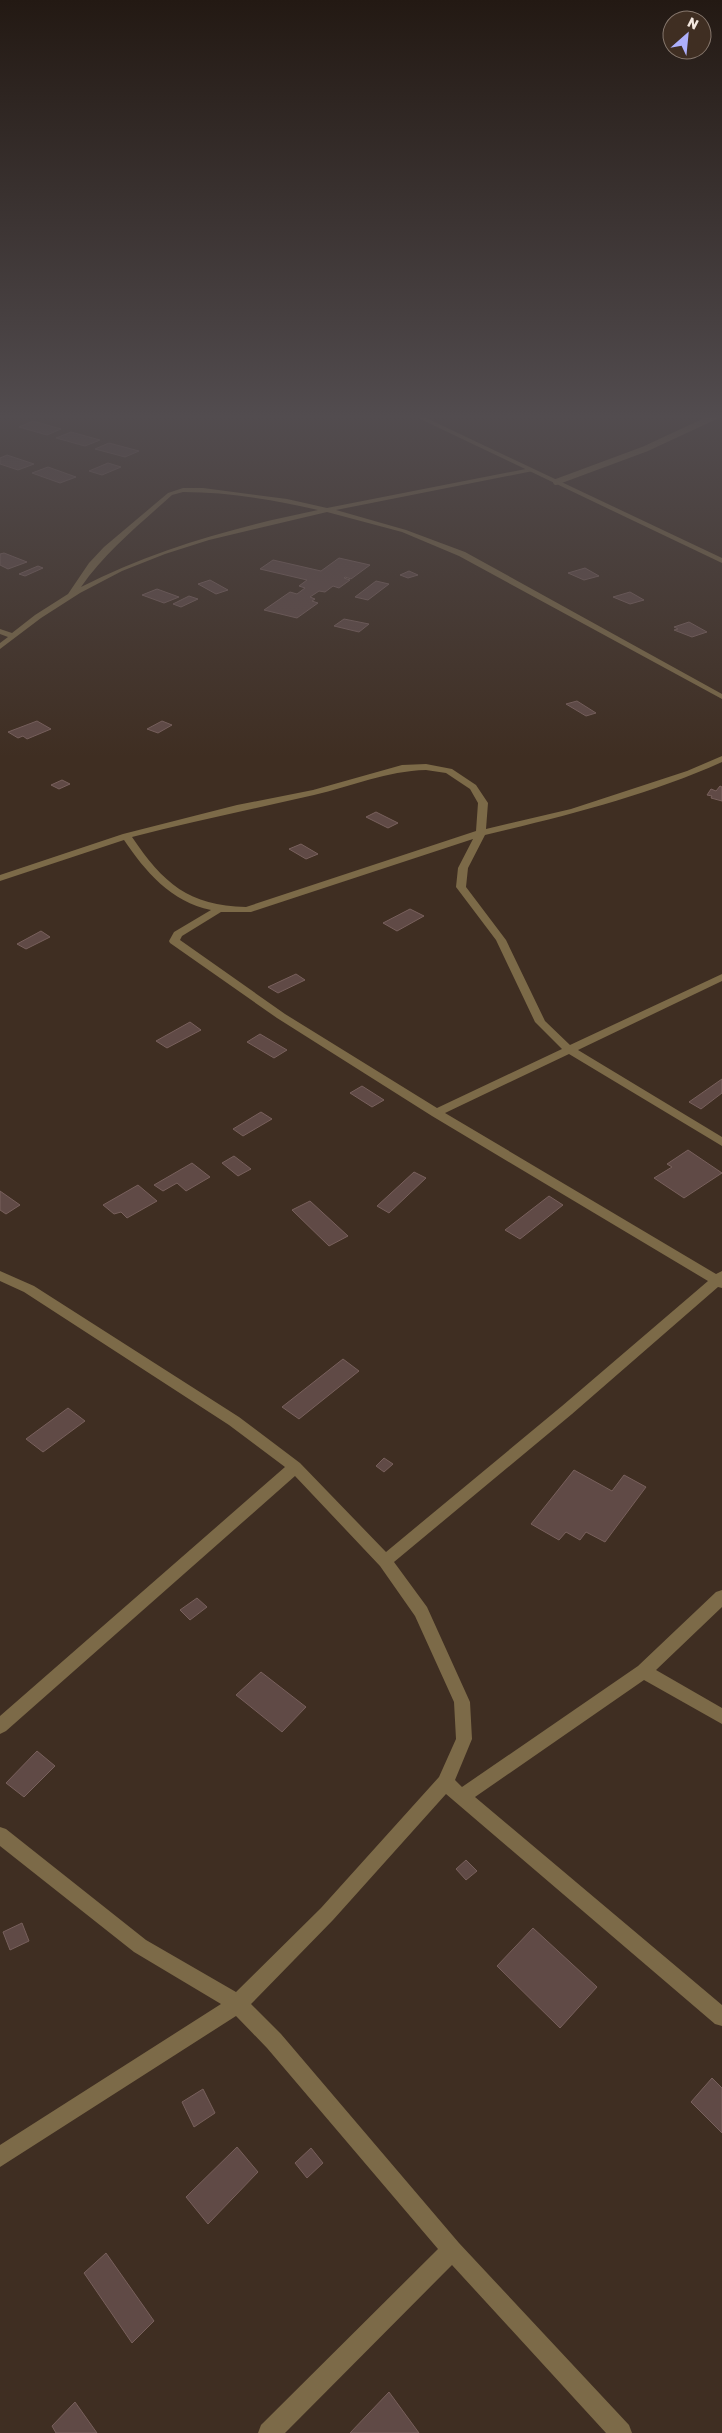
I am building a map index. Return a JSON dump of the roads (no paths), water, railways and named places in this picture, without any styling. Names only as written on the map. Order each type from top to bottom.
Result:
[{"type":"street","points":[[71,596],[92,565],[128,530]]},
{"type":"street","points":[[0,647],[12,636],[71,596],[133,564],[192,541],[235,530]]},
{"type":"street","points":[[399,530],[462,554],[722,697]]},
{"type":"street","points":[[656,530],[722,561]]},
{"type":"street","points":[[0,631],[12,636]]},
{"type":"street","points":[[126,836],[140,858],[161,882],[205,906],[217,910],[247,910],[481,834],[574,811],[690,773],[722,759]]},
{"type":"street","points":[[0,878],[15,871],[126,836],[237,808],[314,792],[402,768],[426,767],[449,771],[472,787],[483,804],[481,834],[463,868],[461,887],[501,940],[540,1022],[568,1049],[722,1142]]},
{"type":"street","points":[[0,871],[15,871]]},
{"type":"street","points":[[217,910],[178,934],[174,941],[281,1016],[436,1113],[720,1280],[385,1561]]},
{"type":"street","points":[[436,1113],[722,977]]},
{"type":"street","points":[[0,1276],[29,1289],[218,1411],[295,1467],[385,1561],[421,1612],[462,1702],[464,1739],[445,1783],[326,1914],[238,2004],[0,2157]]},
{"type":"street","points":[[0,1726],[295,1467]]},
{"type":"street","points":[[462,1797],[644,1670],[722,1597]]},
{"type":"street","points":[[644,1670],[722,1717]]},
{"type":"street","points":[[445,1783],[722,2017]]},
{"type":"street","points":[[0,1835],[140,1946],[238,2004],[274,2041],[452,2250],[621,2433]]},
{"type":"street","points":[[269,2433],[452,2250]]}]
